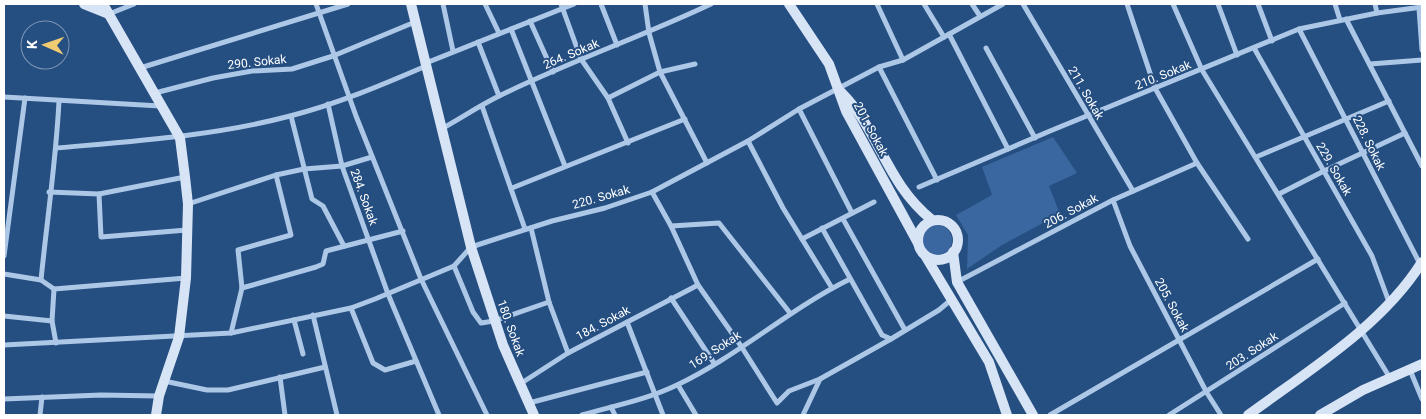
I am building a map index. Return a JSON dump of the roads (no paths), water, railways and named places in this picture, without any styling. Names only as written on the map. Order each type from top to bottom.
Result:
[{"type":"street","points":[[84,4],[109,14],[134,4]]},
{"type":"street","points":[[103,4],[180,138],[186,177],[188,204],[186,278],[179,337],[159,396],[156,415]]},
{"type":"street","points":[[316,4],[349,98],[421,279],[487,415]]},
{"type":"street","points":[[140,68],[348,4]]},
{"type":"street","name":"180. Sokak","points":[[411,4],[471,246],[494,321],[534,415]]},
{"type":"street","points":[[443,4],[453,51]]},
{"type":"street","points":[[485,4],[499,33]]},
{"type":"street","points":[[56,148],[180,138],[291,116],[349,98],[453,51],[511,29],[562,6],[574,4]]},
{"type":"street","points":[[601,4],[617,45]]},
{"type":"street","points":[[645,4],[649,33],[660,72],[707,163]]},
{"type":"street","name":"264. Sokak","points":[[443,128],[499,96],[581,59],[649,33],[711,4]]},
{"type":"street","points":[[789,4],[829,64],[838,89]]},
{"type":"street","points":[[877,4],[903,60]]},
{"type":"street","points":[[924,4],[944,37]]},
{"type":"street","points":[[972,4],[980,16]]},
{"type":"street","name":"211. Sokak","points":[[1022,4],[1133,191]]},
{"type":"street","points":[[1127,4],[1155,88],[1196,163],[1248,239]]},
{"type":"street","points":[[1173,4],[1202,70],[1390,378]]},
{"type":"street","points":[[1218,4],[1237,55]]},
{"type":"street","points":[[1258,4],[1272,41]]},
{"type":"street","points":[[1335,4],[1370,64],[1422,166]]},
{"type":"street","points":[[1374,4],[1377,13]]},
{"type":"street","name":"220. Sokak","points":[[471,246],[605,208],[652,192],[748,141],[800,109],[879,67],[903,60],[1000,5]]},
{"type":"street","points":[[562,6],[581,59],[608,98],[628,143]]},
{"type":"street","points":[[1421,8],[1422,50]]},
{"type":"street","name":"210. Sokak","points":[[919,187],[1299,30],[1377,13],[1421,8]]},
{"type":"street","points":[[530,21],[553,72]]},
{"type":"street","name":"290. Sokak","points":[[155,93],[221,76],[252,71],[292,69],[333,56],[416,22]]},
{"type":"street","points":[[511,29],[565,166]]},
{"type":"street","name":"228. Sokak","points":[[1299,30],[1422,264]]},
{"type":"street","points":[[949,34],[1008,149]]},
{"type":"street","points":[[478,42],[499,96]]},
{"type":"street","points":[[986,48],[1035,138]]},
{"type":"street","name":"229. Sokak","points":[[1254,48],[1372,256],[1389,302]]},
{"type":"street","points":[[1370,64],[1422,60]]},
{"type":"street","points":[[608,98],[660,72],[695,64]]},
{"type":"street","points":[[879,67],[937,180]]},
{"type":"street","name":"201. Sokak","points":[[838,89],[856,107],[901,188],[932,220],[946,221],[955,230],[958,243],[954,252],[958,282],[1033,415]]},
{"type":"street","name":"201. Sokak","points":[[838,89],[846,111],[918,243],[989,362],[1007,415]]},
{"type":"street","points":[[4,97],[162,106]]},
{"type":"street","points":[[4,256],[25,98]]},
{"type":"street","points":[[41,280],[49,192],[56,148],[59,101]]},
{"type":"street","points":[[1256,157],[1389,101]]},
{"type":"street","name":"284. Sokak","points":[[328,104],[342,166],[388,294],[439,415]]},
{"type":"street","points":[[482,106],[525,230]]},
{"type":"street","points":[[800,109],[852,213]]},
{"type":"street","points":[[291,116],[312,199],[323,206],[344,246]]},
{"type":"street","points":[[512,188],[685,119]]},
{"type":"street","points":[[1279,194],[1406,133]]},
{"type":"street","points":[[748,141],[802,239],[832,288]]},
{"type":"street","points":[[188,204],[276,175],[304,168],[342,166],[372,157]]},
{"type":"street","name":"206. Sokak","points":[[958,282],[1113,200],[1196,163]]},
{"type":"street","points":[[231,333],[242,288],[238,250],[291,234],[276,175]]},
{"type":"street","points":[[49,192],[99,194],[186,177]]},
{"type":"street","points":[[652,192],[671,226],[698,285],[741,346],[776,403],[789,391],[820,379],[891,339],[952,299]]},
{"type":"street","points":[[99,194],[101,237],[188,230]]},
{"type":"street","name":"205. Sokak","points":[[1113,200],[1130,246],[1207,393],[1221,415]]},
{"type":"street","points":[[802,239],[874,202]]},
{"type":"street","points":[[843,219],[905,330]]},
{"type":"street","points":[[918,243],[921,228],[932,220]]},
{"type":"street","points":[[671,226],[720,223],[790,313]]},
{"type":"street","points":[[531,228],[550,302],[568,353]]},
{"type":"street","points":[[822,228],[882,335],[891,339]]},
{"type":"street","points":[[242,288],[323,264],[326,251],[403,231]]},
{"type":"street","points":[[4,345],[231,333],[351,308],[454,266],[471,246]]},
{"type":"street","points":[[926,257],[939,260],[945,259],[954,252]]},
{"type":"street","points":[[1050,415],[1179,338],[1318,259]]},
{"type":"street","points":[[1248,415],[1361,331],[1422,264]]},
{"type":"street","points":[[454,266],[473,312],[480,323],[494,321],[550,302]]},
{"type":"street","points":[[4,274],[41,280],[54,289],[186,278]]},
{"type":"street","name":"169. Sokak","points":[[582,415],[655,395],[678,385],[714,364],[790,313],[850,279]]},
{"type":"street","name":"184. Sokak","points":[[520,384],[568,353],[698,285]]},
{"type":"street","points":[[54,289],[52,321],[56,343]]},
{"type":"street","points":[[671,298],[714,364]]},
{"type":"street","name":"203. Sokak","points":[[1169,415],[1207,393],[1345,303]]},
{"type":"street","points":[[351,308],[373,363],[386,370],[416,361]]},
{"type":"street","points":[[313,315],[338,415]]},
{"type":"street","points":[[4,316],[52,321]]},
{"type":"street","points":[[294,320],[303,354]]},
{"type":"street","points":[[627,322],[662,415]]},
{"type":"street","points":[[1320,415],[1363,390],[1422,364]]},
{"type":"street","points":[[164,381],[207,390],[228,390],[325,367]]},
{"type":"street","points":[[1410,369],[1422,399]]},
{"type":"street","points":[[528,403],[647,372]]},
{"type":"street","points":[[280,377],[285,415]]},
{"type":"street","points":[[803,415],[820,379]]},
{"type":"street","points":[[678,385],[696,415]]},
{"type":"street","points":[[4,399],[101,395],[159,396]]},
{"type":"street","points":[[40,415],[42,397]]},
{"type":"street","points":[[611,407],[614,415]]}]
